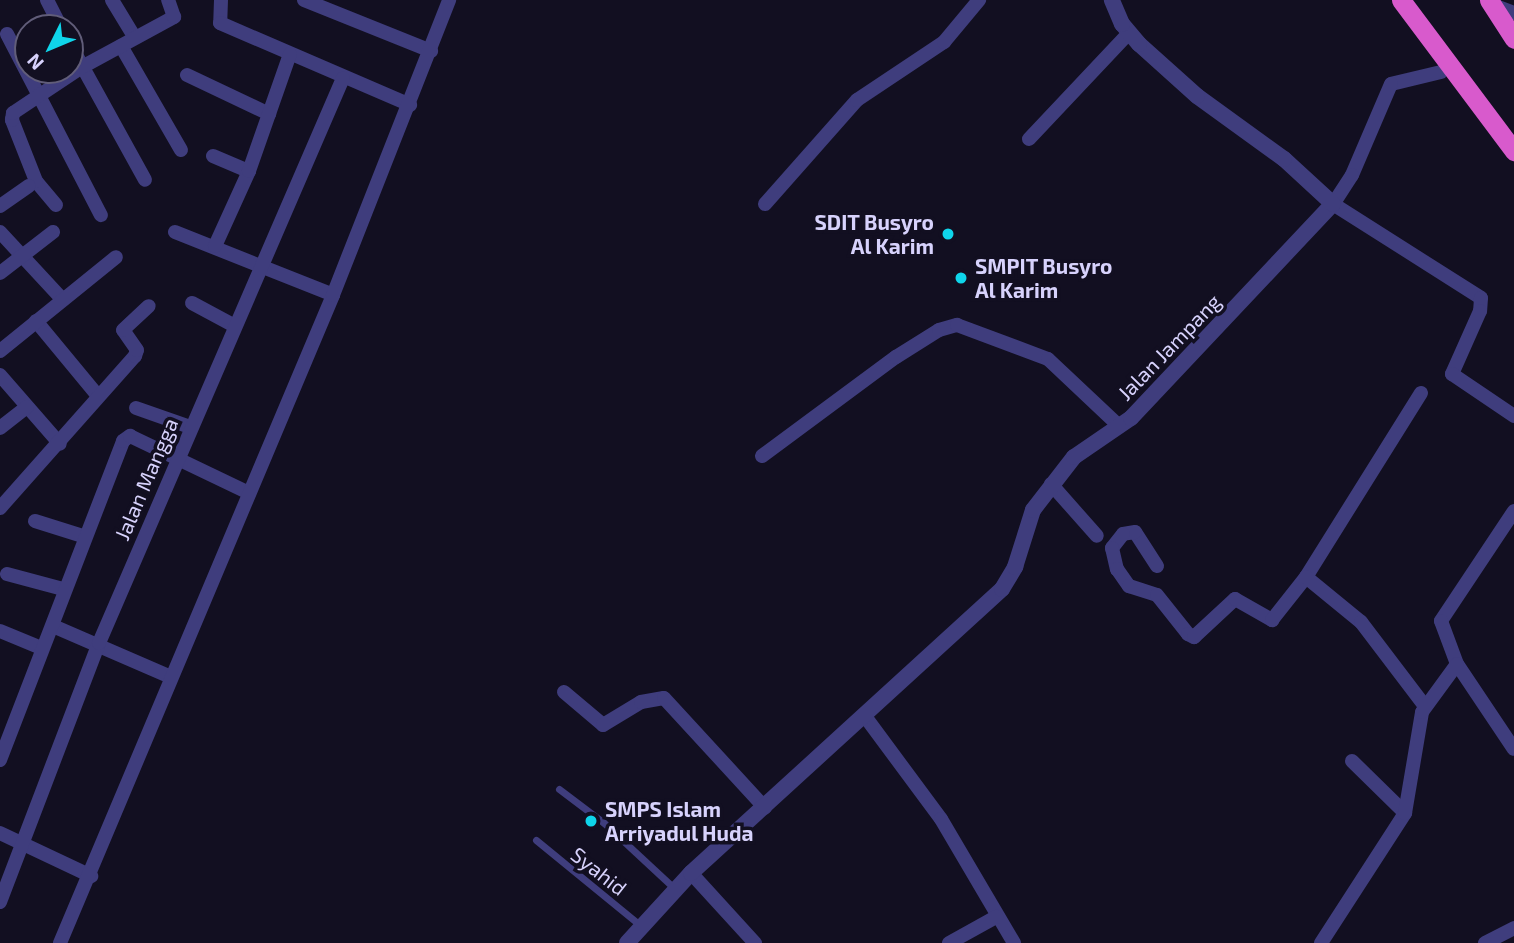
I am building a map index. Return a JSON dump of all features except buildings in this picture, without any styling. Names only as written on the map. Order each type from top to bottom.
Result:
[{"type":"highway","points":[[1401,0],[1514,151]]},
{"type":"highway","points":[[1491,3],[1514,39]]},
{"type":"street","points":[[112,0],[135,38]]},
{"type":"street","points":[[84,66],[175,17],[168,0]]},
{"type":"street","points":[[221,0],[218,22],[410,105]]},
{"type":"street","points":[[304,0],[431,51]]},
{"type":"street","points":[[60,943],[91,876],[171,677],[333,295],[410,105],[449,0]]},
{"type":"street","points":[[765,204],[858,100],[944,41],[979,0]]},
{"type":"street","points":[[1112,0],[1129,33],[1196,96],[1284,159],[1333,204],[1481,298],[1480,311],[1451,374],[1514,416]]},
{"type":"street","points":[[1491,3],[1514,13]]},
{"type":"street","points":[[1030,139],[1129,33]]},
{"type":"street","points":[[7,34],[101,215]]},
{"type":"street","points":[[121,46],[181,150]]},
{"type":"street","points":[[215,246],[249,171],[290,54]]},
{"type":"street","points":[[84,71],[145,180]]},
{"type":"street","points":[[1333,204],[1352,175],[1391,84],[1441,72]]},
{"type":"street","points":[[187,75],[269,114]]},
{"type":"street","name":"Jalan Mangga","points":[[0,902],[99,643],[233,325],[264,266],[343,78]]},
{"type":"street","points":[[55,84],[16,108],[7,125],[36,181],[56,205]]},
{"type":"street","points":[[213,156],[249,171]]},
{"type":"street","points":[[0,206],[29,186]]},
{"type":"street","name":"Jalan Jampang","points":[[627,943],[691,873],[1002,589],[1015,567],[1033,510],[1074,457],[1117,424],[1131,418],[1333,204]]},
{"type":"street","points":[[0,232],[62,299]]},
{"type":"street","points":[[0,273],[21,254],[53,232]]},
{"type":"street","points":[[175,232],[333,295]]},
{"type":"street","points":[[0,351],[116,257]]},
{"type":"street","points":[[192,303],[233,325]]},
{"type":"street","points":[[0,508],[60,444],[98,396],[135,356],[137,350],[122,330],[149,306]]},
{"type":"street","points":[[36,321],[98,396]]},
{"type":"street","points":[[762,456],[896,357],[939,330],[957,325],[1048,359],[1117,424]]},
{"type":"street","points":[[0,376],[60,444]]},
{"type":"street","points":[[1157,566],[1135,531],[1123,534],[1112,548],[1117,569],[1129,586],[1157,595],[1173,620],[1194,636],[1235,599],[1272,620],[1306,576],[1421,393]]},
{"type":"street","points":[[0,428],[27,407]]},
{"type":"street","points":[[136,408],[190,428]]},
{"type":"street","points":[[0,760],[41,648],[53,626],[63,589],[83,536],[127,437],[249,493]]},
{"type":"street","points":[[1051,484],[1097,536]]},
{"type":"street","points":[[1514,511],[1441,616],[1457,664],[1514,749]]},
{"type":"street","points":[[35,521],[83,536]]},
{"type":"street","points":[[7,574],[63,589]]},
{"type":"street","points":[[1306,576],[1361,622],[1424,705]]},
{"type":"street","points":[[53,626],[99,643],[171,677]]},
{"type":"street","points":[[0,631],[41,648]]},
{"type":"street","points":[[1321,943],[1405,813],[1424,705],[1457,664]]},
{"type":"street","points":[[564,692],[603,725],[641,702],[666,699],[765,808]]},
{"type":"street","points":[[864,715],[940,819],[996,917],[1014,943]]},
{"type":"street","points":[[1352,761],[1405,813]]},
{"type":"street","points":[[0,833],[91,876]]},
{"type":"street","points":[[691,873],[755,943]]},
{"type":"street","points":[[949,943],[996,917]]},
{"type":"street","points":[[1485,943],[1514,928]]},
{"type":"lane","name":"Syahid","points":[[559,789],[604,823],[675,890]]},
{"type":"lane","name":"Syahid","points":[[536,840],[642,926]]},
{"type":"place","name":"SDIT Busyro Al Karim","points":[[948,234]]},
{"type":"place","name":"SMPIT Busyro Al Karim","points":[[961,278]]},
{"type":"place","name":"SMPS Islam Arriyadul Huda","points":[[591,821]]}]
